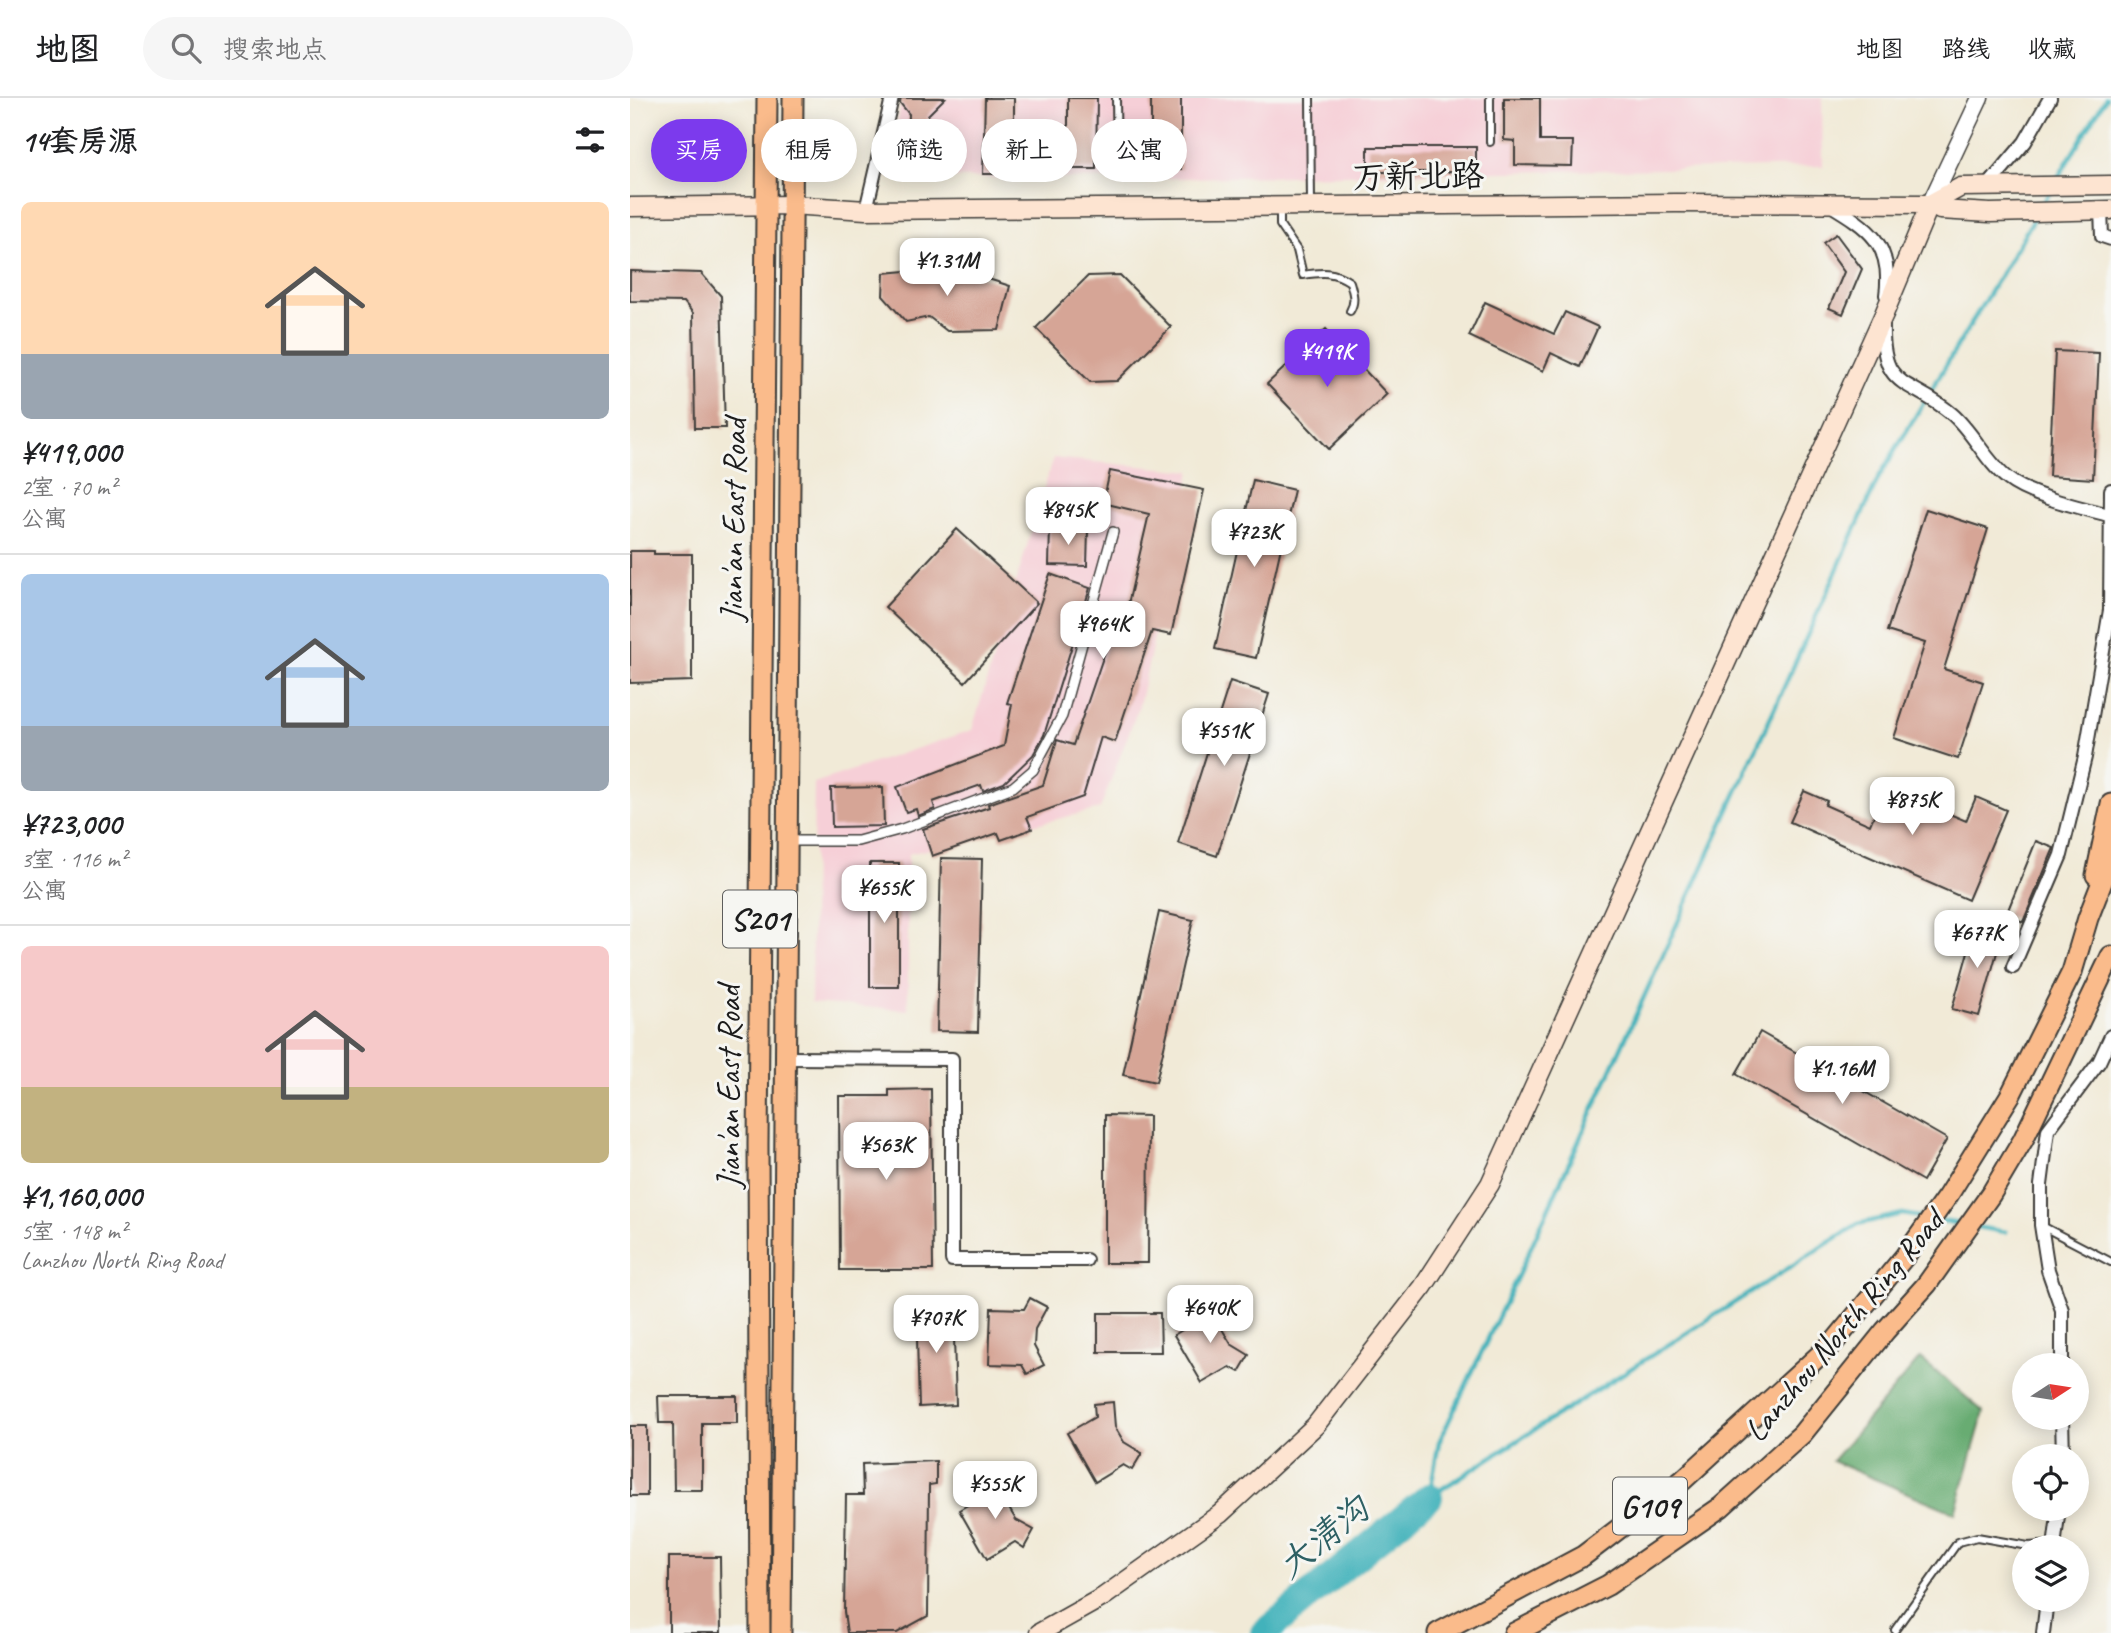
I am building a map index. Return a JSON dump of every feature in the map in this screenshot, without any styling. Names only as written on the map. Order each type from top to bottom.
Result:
[{"type":"main road","name":"S201","points":[[767,98],[767,205]]},
{"type":"main road","name":"S201","points":[[791,205],[793,98]]},
{"type":"main road","name":"万新北路","points":[[630,207],[791,205],[866,211],[1676,203],[1930,204],[1961,187],[2111,185]]},
{"type":"main road","name":"万新北路","points":[[1930,204],[1940,210],[1990,213],[2106,210]]},
{"type":"main road","points":[[1039,1633],[1103,1597],[1220,1514],[1315,1426],[1423,1287],[1490,1184],[1884,314],[1930,204]]},
{"type":"main road","name":"Jian'an East Road","points":[[760,1633],[758,1144],[767,205]]},
{"type":"main road","name":"Jian'an East Road","points":[[781,1633],[791,205]]},
{"type":"main road","points":[[2088,918],[2111,804]]},
{"type":"main road","name":"Lanzhou North Ring Road","points":[[1438,1633],[1583,1556],[1683,1480],[1835,1340],[1905,1255],[1947,1197],[2011,1094],[2072,972],[2088,918],[2111,859]]},
{"type":"main road","name":"Lanzhou North Ring Road","points":[[1514,1633],[1608,1585],[1721,1507],[1802,1434],[1885,1331],[1927,1284],[1991,1194],[2033,1121],[2111,956]]},
{"type":"street","points":[[866,211],[892,98]]},
{"type":"street","points":[[1930,204],[1980,98]]},
{"type":"street","points":[[1996,187],[2050,98]]},
{"type":"street","points":[[1828,204],[1852,218],[1880,243],[1889,275],[1882,345],[1889,370],[1911,388],[1952,414],[2008,480],[2076,507],[2109,514]]},
{"type":"street","points":[[2106,210],[2102,236],[2111,239]]},
{"type":"street","points":[[2013,967],[2061,855],[2085,757],[2110,610],[2111,490]]},
{"type":"street","points":[[786,841],[858,841],[902,829],[1013,787],[1032,771],[1062,716],[1113,532]]},
{"type":"street","points":[[2062,1353],[2062,1310],[2048,1270],[2040,1225],[2041,1185],[2048,1130],[2099,1062],[2111,1036]]},
{"type":"street","points":[[785,1058],[952,1059],[952,1260],[1086,1260]]},
{"type":"street","points":[[2043,1633],[2046,1612]]},
{"type":"lane","points":[[1116,98],[1116,119]]},
{"type":"lane","points":[[1310,98],[1311,206]]},
{"type":"lane","points":[[1490,98],[1490,142]]},
{"type":"lane","points":[[1280,207],[1280,225],[1297,250],[1303,275],[1326,272],[1338,274],[1350,282],[1354,296],[1350,311]]},
{"type":"lane","points":[[2040,1225],[2111,1262]]},
{"type":"lane","points":[[1895,1630],[1958,1542],[1977,1537],[2012,1543]]},
{"type":"shaded area","points":[[902,98],[1822,98],[1823,166],[1187,178],[1187,119],[1091,119],[1091,179],[1077,179],[1077,119],[981,119],[981,178],[967,178],[967,119],[898,119]]},
{"type":"shaded area","points":[[1053,458],[1191,471],[1139,706],[1100,809],[908,854],[908,1010],[811,1003],[814,783],[972,730]]},
{"type":"green space","points":[[1920,1358],[1984,1412],[1955,1513],[1832,1461]]},
{"type":"building","points":[[901,98],[945,98],[928,115],[928,119],[909,119],[909,114],[900,103]]},
{"type":"building","points":[[985,98],[1014,98],[1014,119],[984,119]]},
{"type":"building","points":[[1068,98],[1097,98],[1097,119],[1091,119],[1091,169],[1077,169],[1077,119],[1068,119]]},
{"type":"building","points":[[1151,98],[1181,98],[1181,119],[1151,119]]},
{"type":"building","points":[[1504,98],[1540,98],[1540,141],[1573,141],[1572,166],[1515,165],[1515,141],[1504,140]]},
{"type":"building","points":[[1368,147],[1476,147],[1476,172],[1368,172]]},
{"type":"building","points":[[1836,234],[1862,269],[1843,314],[1829,308],[1844,272],[1823,243]]},
{"type":"building","points":[[951,267],[1010,286],[999,330],[947,331],[929,317],[906,322],[883,296],[884,273]]},
{"type":"building","points":[[630,271],[701,273],[721,296],[725,428],[695,428],[693,313],[684,302],[630,301]]},
{"type":"building","points":[[1120,275],[1171,327],[1117,381],[1090,382],[1036,328],[1088,276]]},
{"type":"building","points":[[1485,302],[1554,334],[1565,312],[1598,327],[1580,367],[1551,353],[1543,371],[1469,336]]},
{"type":"building","points":[[1326,329],[1387,394],[1329,449],[1267,384]]},
{"type":"building","points":[[2055,351],[2099,353],[2093,479],[2049,476]]},
{"type":"building","points":[[1110,471],[1204,490],[1171,635],[1152,631],[1115,742],[1101,737],[1083,797],[1027,817],[1032,829],[1001,840],[998,833],[932,856],[923,829],[1043,785],[1057,740],[1073,745],[1109,640],[1119,643],[1149,514],[1103,503]]},
{"type":"building","points":[[1253,480],[1294,490],[1256,658],[1215,649]]},
{"type":"building","points":[[1926,509],[1988,529],[1944,669],[1983,682],[1958,759],[1894,738],[1925,643],[1887,631]]},
{"type":"building","points":[[1050,528],[1088,529],[1087,566],[1049,565]]},
{"type":"building","points":[[957,529],[1037,603],[965,682],[885,607]]},
{"type":"building","points":[[630,551],[692,554],[692,681],[630,683]]},
{"type":"building","points":[[1050,574],[1090,588],[1044,735],[1033,755],[1004,783],[983,791],[981,785],[933,802],[935,809],[918,816],[916,809],[906,812],[897,787],[1004,746],[1012,704],[1007,703]]},
{"type":"building","points":[[1230,681],[1269,694],[1217,856],[1178,843]]},
{"type":"building","points":[[883,787],[884,826],[832,827],[831,788]]},
{"type":"building","points":[[1886,787],[1966,821],[1976,797],[2006,810],[1968,900],[1790,822],[1804,791],[1827,801],[1825,805],[1870,825]]},
{"type":"building","points":[[2036,841],[2054,848],[2023,922],[2006,915]]},
{"type":"building","points":[[941,858],[982,859],[978,1032],[937,1031]]},
{"type":"building","points":[[870,863],[899,863],[899,987],[870,987]]},
{"type":"building","points":[[1159,912],[1193,920],[1156,1082],[1123,1075]]},
{"type":"building","points":[[1976,923],[2003,931],[1979,1016],[1952,1009]]},
{"type":"building","points":[[1760,1032],[1947,1139],[1923,1181],[1736,1074]]},
{"type":"building","points":[[931,1089],[933,1270],[840,1270],[839,1096],[889,1096],[889,1090]]},
{"type":"building","points":[[1105,1115],[1149,1116],[1148,1263],[1105,1263]]},
{"type":"building","points":[[1030,1298],[1047,1307],[1035,1329],[1034,1346],[1044,1365],[1027,1374],[1022,1365],[989,1364],[991,1308],[1024,1309]]},
{"type":"building","points":[[953,1303],[956,1405],[919,1407],[916,1304]]},
{"type":"building","points":[[1220,1304],[1222,1329],[1231,1344],[1249,1355],[1239,1372],[1230,1367],[1202,1383],[1174,1335],[1202,1318],[1201,1305]]},
{"type":"building","points":[[1098,1313],[1160,1313],[1161,1352],[1098,1352]]},
{"type":"building","points":[[658,1396],[737,1396],[737,1423],[702,1423],[702,1490],[674,1490],[673,1423],[659,1423]]},
{"type":"building","points":[[1113,1402],[1115,1427],[1124,1442],[1142,1453],[1132,1470],[1123,1465],[1095,1482],[1067,1433],[1095,1417],[1094,1404]]},
{"type":"building","points":[[630,1426],[647,1426],[647,1496],[630,1496]]},
{"type":"building","points":[[936,1461],[936,1484],[929,1485],[928,1616],[897,1633],[847,1633],[844,1612],[846,1495],[863,1495],[862,1464]]},
{"type":"building","points":[[1005,1480],[1007,1505],[1016,1520],[1034,1530],[1024,1548],[1015,1542],[987,1559],[959,1510],[987,1494],[986,1481]]},
{"type":"building","points":[[669,1557],[720,1557],[721,1633],[669,1633]]},
{"type":"waterway","points":[[2057,179],[2106,98]]},
{"type":"waterway","points":[[2041,206],[2051,190]]},
{"type":"waterway","points":[[1429,1497],[1439,1442],[1521,1269],[1879,477],[2035,217]]},
{"type":"waterway","points":[[1429,1497],[1858,1224],[1902,1214],[1926,1218]]},
{"type":"waterway","points":[[1938,1220],[1964,1225]]},
{"type":"waterway","points":[[1976,1227],[2006,1232]]},
{"type":"waterway","name":"大清沟","points":[[1264,1633],[1429,1497]]}]
